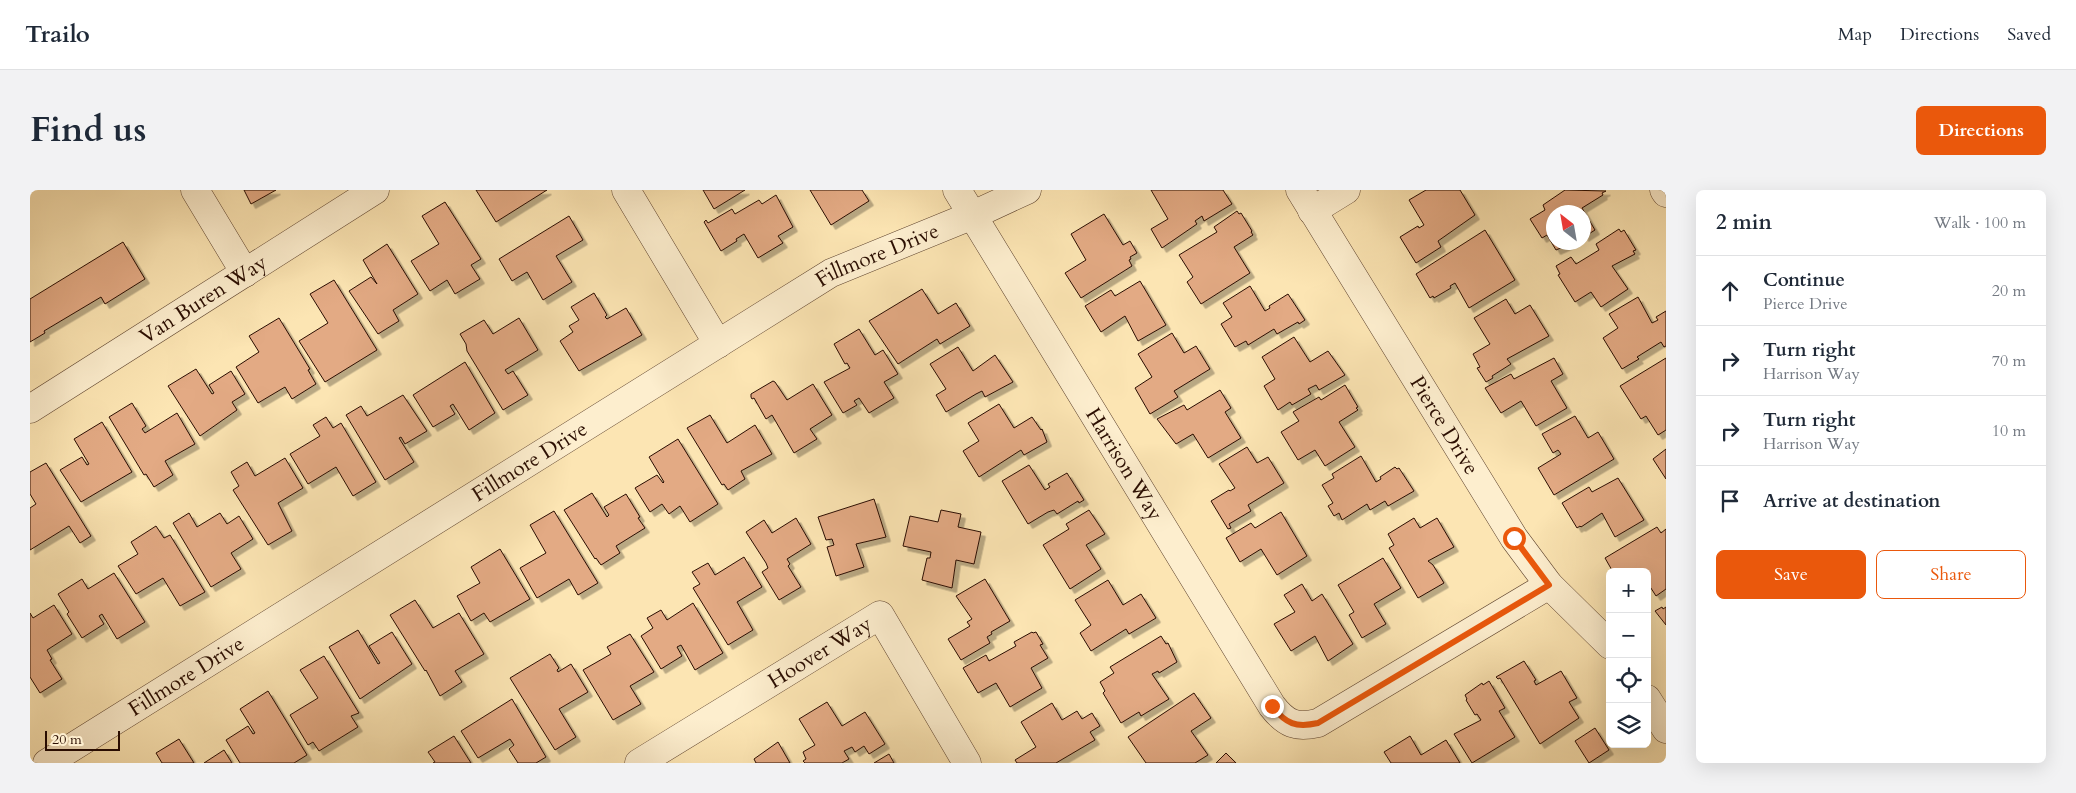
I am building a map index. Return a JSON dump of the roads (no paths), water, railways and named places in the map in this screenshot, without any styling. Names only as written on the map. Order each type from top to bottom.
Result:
[{"type":"street","points":[[194,190],[245,273]]},
{"type":"street","name":"Van Buren Way","points":[[30,409],[375,190]]},
{"type":"street","points":[[626,190],[718,344]]},
{"type":"street","name":"Harrison Way","points":[[957,190],[1280,717],[1304,733],[1549,585]]},
{"type":"street","name":"Fillmore Drive","points":[[47,763],[831,273],[973,215],[1027,190]]},
{"type":"street","points":[[1306,201],[1346,190]]},
{"type":"street","name":"Pierce Drive","points":[[1306,201],[1532,565],[1549,585],[1606,641]]},
{"type":"street","name":"Hoover Way","points":[[639,763],[880,615],[967,763]]},
{"type":"street","points":[[1650,703],[1666,729]]}]
